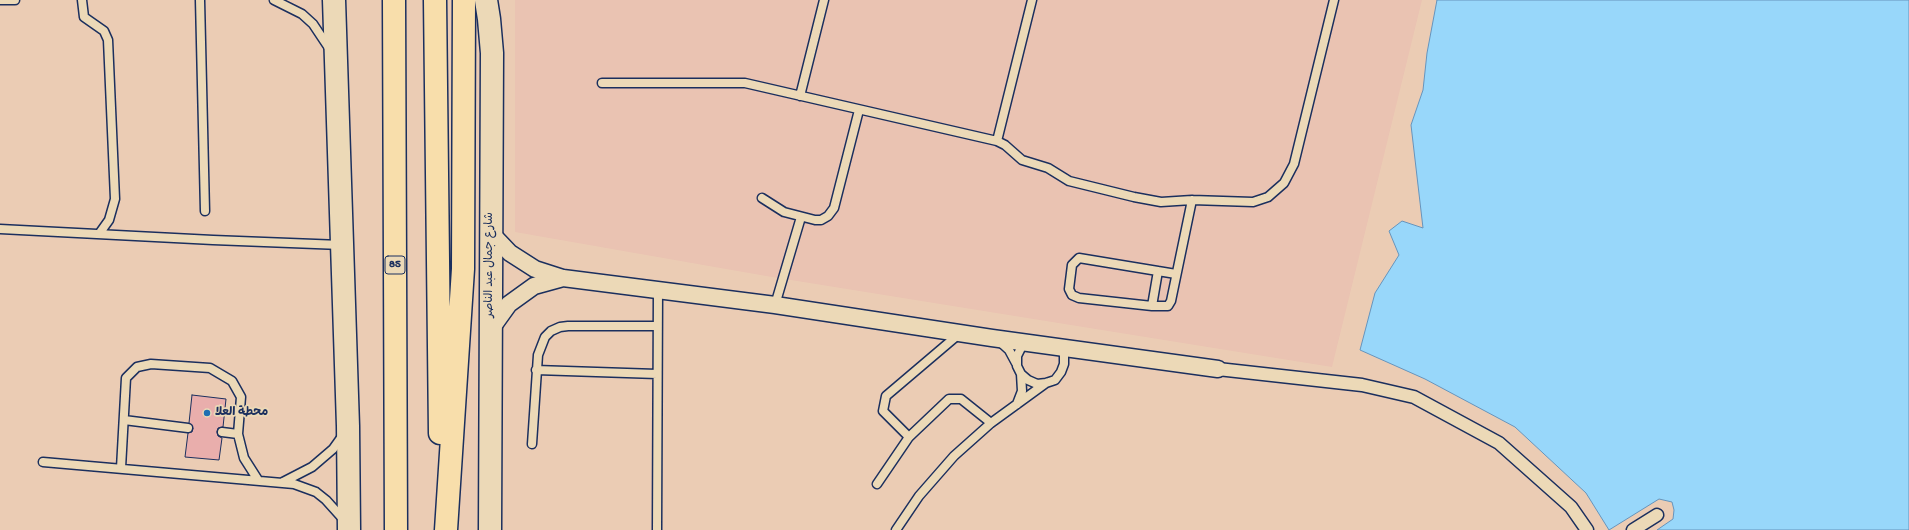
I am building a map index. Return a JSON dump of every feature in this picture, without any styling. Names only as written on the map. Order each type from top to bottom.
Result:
[{"type":"highway","name":"85","points":[[394,0],[396,530]]},
{"type":"highway","points":[[435,0],[440,530]]},
{"type":"highway","points":[[446,530],[463,269],[464,0]]},
{"type":"main road","points":[[334,0],[348,426],[349,530]]},
{"type":"main road","name":"شارع جمال عبد الناصر","points":[[486,0],[492,53],[490,232],[490,530]]},
{"type":"street","points":[[490,232],[510,253],[535,268],[563,278],[775,305],[1061,348],[1218,369],[1362,385],[1414,397],[1498,443],[1571,507],[1587,530]]},
{"type":"street","points":[[491,329],[509,304],[534,286],[563,278]]},
{"type":"street","points":[[1633,530],[1656,515]]},
{"type":"lane","points":[[0,0],[15,0]]},
{"type":"lane","points":[[82,0],[84,17],[104,31],[108,40],[116,193],[109,220],[99,234]]},
{"type":"lane","points":[[200,0],[205,211]]},
{"type":"lane","points":[[274,0],[289,6],[312,24],[330,48],[335,62]]},
{"type":"lane","points":[[800,96],[824,0]]},
{"type":"lane","points":[[997,141],[1032,0]]},
{"type":"lane","points":[[602,82],[745,83],[997,141],[1005,145],[1022,160],[1048,168],[1069,181],[1134,197],[1161,202],[1192,200],[1253,202],[1268,197],[1284,183],[1294,164],[1334,0]]},
{"type":"lane","points":[[762,198],[784,212],[815,220],[821,220],[834,208],[860,110]]},
{"type":"lane","points":[[1176,274],[1079,258],[1073,262],[1069,289],[1075,297],[1165,307],[1170,304],[1192,200]]},
{"type":"lane","points":[[775,305],[801,216]]},
{"type":"lane","points":[[0,229],[342,245]]},
{"type":"lane","points":[[1152,306],[1158,271]]},
{"type":"lane","points":[[657,530],[658,290]]},
{"type":"lane","points":[[532,444],[538,355],[545,337],[551,331],[560,327],[657,326]]},
{"type":"lane","points":[[909,437],[883,410],[886,396],[960,333]]},
{"type":"lane","points":[[992,338],[1002,343],[1009,350],[1021,374],[1028,380],[1037,384],[1054,380],[1061,372],[1064,364],[1064,355],[1061,348]]},
{"type":"lane","points":[[1017,366],[1017,356],[1020,348],[1025,343]]},
{"type":"lane","points":[[121,468],[126,378],[137,367],[150,364],[210,368],[232,381],[241,397],[238,434],[244,458],[258,480]]},
{"type":"lane","points":[[536,370],[657,374]]},
{"type":"lane","points":[[1016,404],[1022,391],[1021,374]]},
{"type":"lane","points":[[896,530],[935,476],[954,456],[990,423],[1046,383]]},
{"type":"lane","points":[[877,484],[909,437],[950,399],[961,399],[990,423]]},
{"type":"lane","points":[[124,420],[188,428]]},
{"type":"lane","points":[[282,482],[303,473],[323,459],[333,449],[348,426]]},
{"type":"lane","points":[[222,432],[238,434]]},
{"type":"lane","points":[[43,462],[282,482],[305,487],[336,508],[349,530]]},
{"type":"shaded area","points":[[515,0],[1422,0],[1332,367],[766,276],[515,232]]},
{"type":"water","points":[[1437,0],[1909,0],[1909,530],[1657,530],[1673,519],[1674,510],[1672,502],[1659,499],[1609,530],[1586,493],[1515,427],[1425,379],[1360,350],[1375,293],[1399,255],[1389,231],[1402,221],[1423,228],[1411,125],[1423,90],[1427,53]]},
{"type":"building","name":"محطة العلا","points":[[192,395],[226,399],[223,427],[218,428],[217,432],[218,436],[222,438],[219,460],[185,457],[188,433],[192,432],[193,428],[189,423]]},
{"type":"place","name":"محطة العلا","points":[[207,413]]}]
